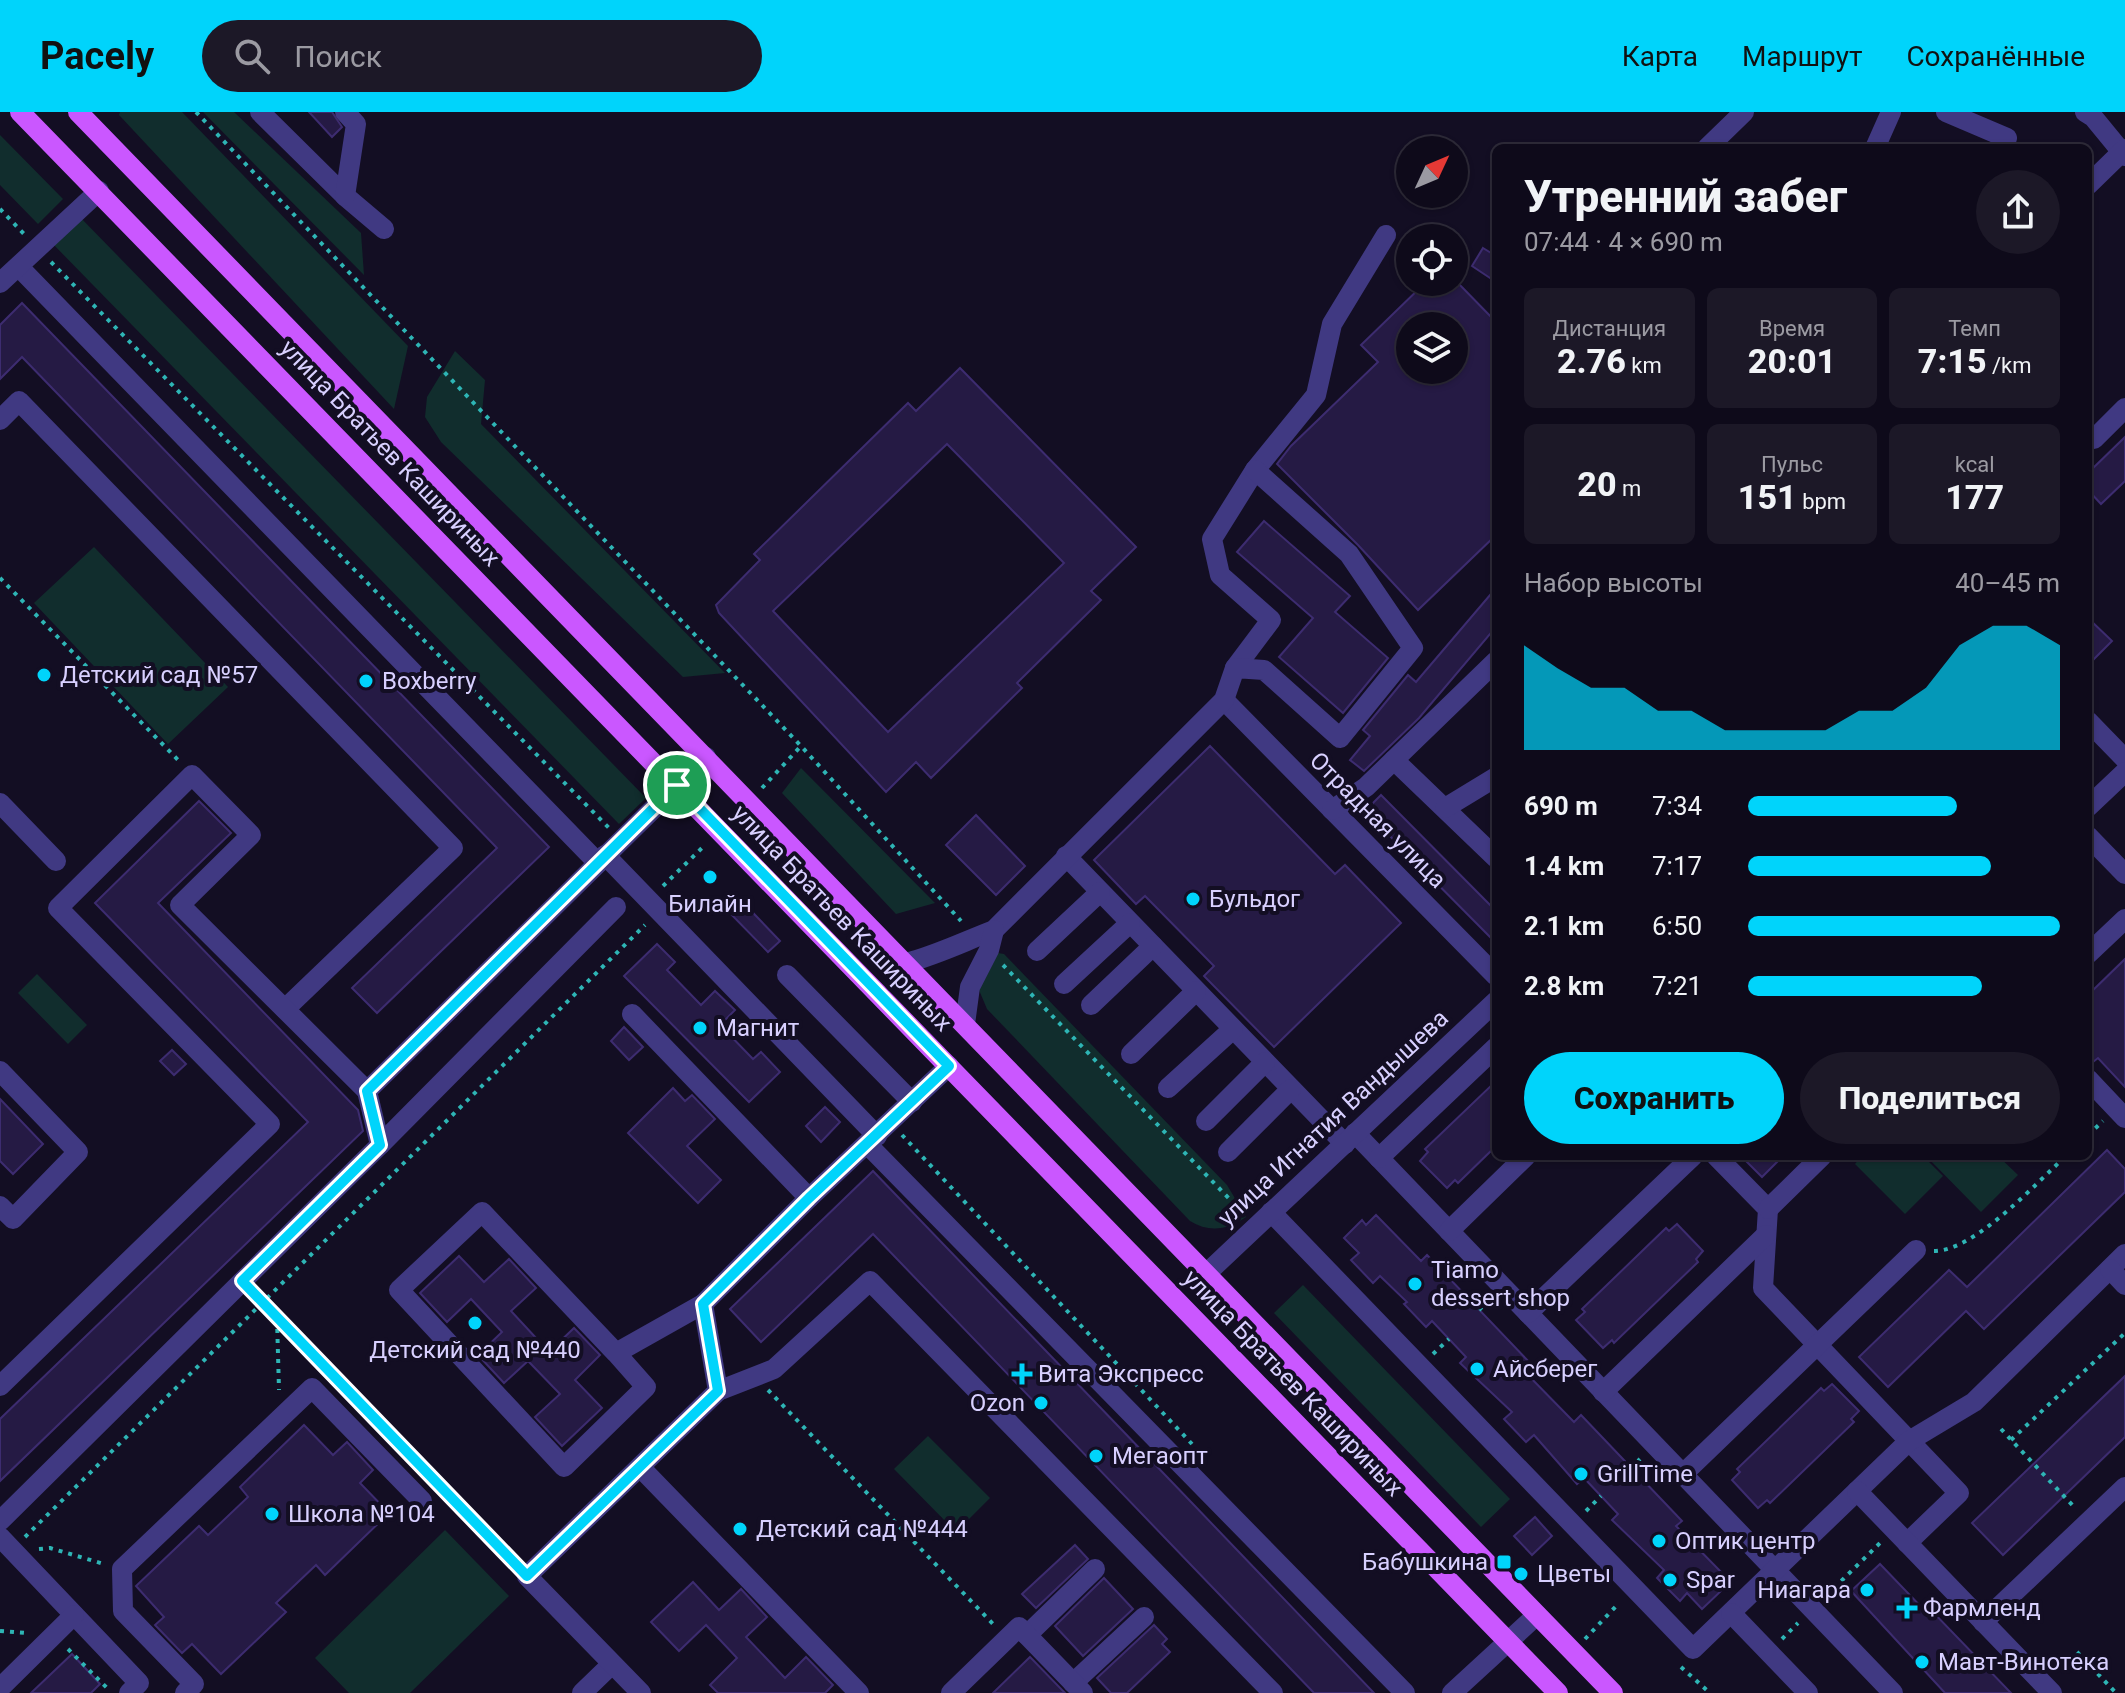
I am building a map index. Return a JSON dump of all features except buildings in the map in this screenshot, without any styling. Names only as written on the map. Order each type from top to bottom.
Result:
[{"type":"main road","name":"улица Братьев Кашириных","points":[[20,112],[1558,1693]]},
{"type":"main road","name":"улица Братьев Кашириных","points":[[79,112],[1613,1693]]},
{"type":"street","points":[[260,112],[345,196],[384,229]]},
{"type":"street","points":[[345,112],[356,124],[345,196]]},
{"type":"street","points":[[1711,144],[1744,112]]},
{"type":"street","points":[[1877,144],[1891,112]]},
{"type":"street","points":[[1946,112],[2007,138],[2005,144]]},
{"type":"street","points":[[2085,112],[2124,152],[2092,181]]},
{"type":"street","points":[[0,283],[99,191]]},
{"type":"street","points":[[965,1024],[970,987],[986,939],[1224,700],[1235,668],[1271,620],[1220,575],[1212,539],[1255,470],[1316,395],[1332,324],[1386,235]]},
{"type":"street","points":[[19,267],[601,859],[659,911],[872,1140],[1405,1693]]},
{"type":"street","points":[[0,420],[19,401],[453,848],[285,1009]]},
{"type":"street","points":[[2094,439],[2125,408]]},
{"type":"street","points":[[1235,668],[1264,670],[1340,738],[1413,648],[1349,554],[1255,470]]},
{"type":"street","points":[[1332,810],[1366,787],[1492,665]]},
{"type":"street","name":"Отрадная улица","points":[[1224,700],[1492,972]]},
{"type":"street","points":[[2092,725],[2125,759]]},
{"type":"street","points":[[367,1091],[706,757]]},
{"type":"street","points":[[1394,760],[1492,854]]},
{"type":"street","points":[[2092,803],[2125,772]]},
{"type":"street","points":[[0,1386],[270,1124],[58,908],[192,775],[251,835],[180,905],[367,1091],[380,1145]]},
{"type":"street","points":[[1445,808],[1492,779]]},
{"type":"street","points":[[0,803],[56,861]]},
{"type":"street","points":[[2092,840],[2125,874]]},
{"type":"street","points":[[1066,856],[1291,1089],[1350,1139],[1379,1158],[1893,1693]]},
{"type":"street","points":[[1037,951],[1100,892]]},
{"type":"street","points":[[0,1521],[616,907]]},
{"type":"street","points":[[2092,950],[2125,919]]},
{"type":"street","points":[[1064,984],[1130,923]]},
{"type":"street","points":[[906,963],[986,939]]},
{"type":"street","points":[[1091,1005],[1153,946]]},
{"type":"street","points":[[787,975],[912,1102]]},
{"type":"street","points":[[1131,1054],[1196,991]]},
{"type":"street","name":"улица Игнатия Вандышева","points":[[1207,1273],[1492,1008]]},
{"type":"street","points":[[632,1014],[809,1198]]},
{"type":"street","points":[[1168,1088],[1233,1029]]},
{"type":"street","points":[[1379,1158],[1492,1051]]},
{"type":"street","points":[[1206,1121],[1265,1062]]},
{"type":"street","points":[[616,1353],[703,1304],[809,1198],[949,1066]]},
{"type":"street","points":[[0,1071],[78,1152],[13,1219],[0,1206]]},
{"type":"street","points":[[2092,1083],[2125,1118]]},
{"type":"street","points":[[1228,1152],[1291,1089]]},
{"type":"street","points":[[1449,1231],[1522,1160]]},
{"type":"street","points":[[1720,1160],[1768,1209]]},
{"type":"street","points":[[1818,1160],[1768,1209],[1763,1288],[1959,1493],[1901,1536]]},
{"type":"street","points":[[1528,1313],[1678,1161]]},
{"type":"street","points":[[482,1212],[616,1353],[646,1387],[564,1467],[399,1290],[482,1212]]},
{"type":"street","points":[[1271,1212],[1693,1649],[1909,1441],[1974,1402],[2125,1254]]},
{"type":"street","points":[[1603,1392],[1766,1235]]},
{"type":"street","points":[[1683,1474],[1916,1250]]},
{"type":"street","points":[[2110,1269],[2125,1285]]},
{"type":"street","points":[[641,1693],[527,1576],[718,1391],[774,1369],[870,1281],[1273,1693]]},
{"type":"street","points":[[703,1304],[718,1391]]},
{"type":"street","points":[[185,1693],[194,1684],[123,1611],[122,1569],[312,1388],[422,1501]]},
{"type":"street","points":[[640,1467],[859,1693]]},
{"type":"street","points":[[1983,1622],[2125,1487]]},
{"type":"street","points":[[1857,1491],[2052,1693]]},
{"type":"street","points":[[6,1544],[74,1615],[139,1690]]},
{"type":"street","points":[[951,1693],[1095,1569]]},
{"type":"street","points":[[1731,1613],[1808,1693]]},
{"type":"street","points":[[0,1688],[74,1615]]},
{"type":"street","points":[[1452,1693],[1537,1615]]},
{"type":"street","points":[[1017,1637],[1078,1688],[1144,1617]]},
{"type":"street","points":[[582,1693],[612,1664]]},
{"type":"path","points":[[196,112],[986,939],[1256,1227]]},
{"type":"path","points":[[0,578],[192,775]]},
{"type":"path","points":[[6,1544],[264,1303],[659,911],[664,884]]},
{"type":"path","points":[[1916,1250],[1945,1251],[1991,1225],[2062,1160]]},
{"type":"path","points":[[242,1281],[527,1576]]},
{"type":"path","points":[[1479,1310],[1488,1301]]},
{"type":"path","points":[[277,1317],[280,1418]]},
{"type":"path","points":[[2011,1440],[2125,1333]]},
{"type":"path","points":[[755,1377],[1017,1637]]},
{"type":"path","points":[[2001,1429],[2088,1522]]},
{"type":"path","points":[[1631,1468],[1640,1459]]},
{"type":"path","points":[[1769,1652],[1812,1609],[1901,1536]]},
{"type":"path","points":[[6,1544],[50,1548],[122,1569]]},
{"type":"path","points":[[54,1634],[112,1693]]},
{"type":"path","points":[[2077,1652],[2116,1693]]},
{"type":"path","points":[[1678,1665],[1710,1693]]},
{"type":"green space","points":[[120,112],[182,112],[408,346],[394,409],[119,115]]},
{"type":"green space","points":[[203,112],[234,112],[361,233],[364,275]]},
{"type":"green space","points":[[0,135],[63,199],[38,224],[0,185]]},
{"type":"green space","points":[[78,215],[646,798],[619,824],[51,242]]},
{"type":"green space","points":[[455,351],[485,380],[481,424],[725,673],[683,677],[441,442],[425,417],[427,397]]},
{"type":"green space","points":[[94,547],[228,687],[168,744],[34,603]]},
{"type":"green space","points":[[801,768],[935,903],[896,914],[782,793]]},
{"type":"green space","points":[[998,953],[1004,954],[1227,1185],[1246,1217],[1218,1228],[1204,1227],[1190,1221],[987,1009],[979,990]]},
{"type":"green space","points":[[37,974],[87,1025],[68,1044],[18,993]]},
{"type":"green space","points":[[1858,1160],[1927,1160],[1943,1176],[1905,1214],[1855,1164]]},
{"type":"green space","points":[[1930,1160],[2002,1160],[2018,1175],[1981,1212]]},
{"type":"green space","points":[[1303,1285],[1510,1499],[1481,1527],[1274,1313]]},
{"type":"green space","points":[[928,1436],[990,1498],[956,1532],[894,1469]]},
{"type":"green space","points":[[445,1530],[509,1596],[410,1693],[349,1693],[315,1658]]},
{"type":"place","name":"Детский сад №57","points":[[44,675]]},
{"type":"place","name":"Boxberry","points":[[366,681]]},
{"type":"place","name":"Билайн","points":[[710,877]]},
{"type":"place","name":"Бульдог","points":[[1193,899]]},
{"type":"place","name":"Магнит","points":[[700,1028]]},
{"type":"place","name":"Tiamo dessert shop","points":[[1415,1284]]},
{"type":"place","name":"Детский сад №440","points":[[475,1323]]},
{"type":"place","name":"Айсберег","points":[[1477,1369]]},
{"type":"place","name":"Вита Экспресс","points":[[1022,1374]]},
{"type":"place","name":"Ozon","points":[[1041,1403]]},
{"type":"place","name":"Мегаопт","points":[[1096,1456]]},
{"type":"place","name":"GrillTime","points":[[1581,1474]]},
{"type":"place","name":"Школа №104","points":[[272,1514]]},
{"type":"place","name":"Детский сад №444","points":[[740,1529]]},
{"type":"place","name":"Оптик центр","points":[[1659,1541]]},
{"type":"place","name":"Бабушкина","points":[[1504,1562]]},
{"type":"place","name":"Цветы","points":[[1521,1574]]},
{"type":"place","name":"Spar","points":[[1670,1580]]},
{"type":"place","name":"Ниагара","points":[[1867,1590]]},
{"type":"place","name":"Фармленд","points":[[1907,1608]]},
{"type":"place","name":"Мавт-Винотека","points":[[1922,1662]]},
{"type":"route","points":[[677,785],[949,1066],[809,1198],[703,1304],[718,1391],[527,1576],[242,1281],[380,1145],[367,1091],[677,785]]}]
